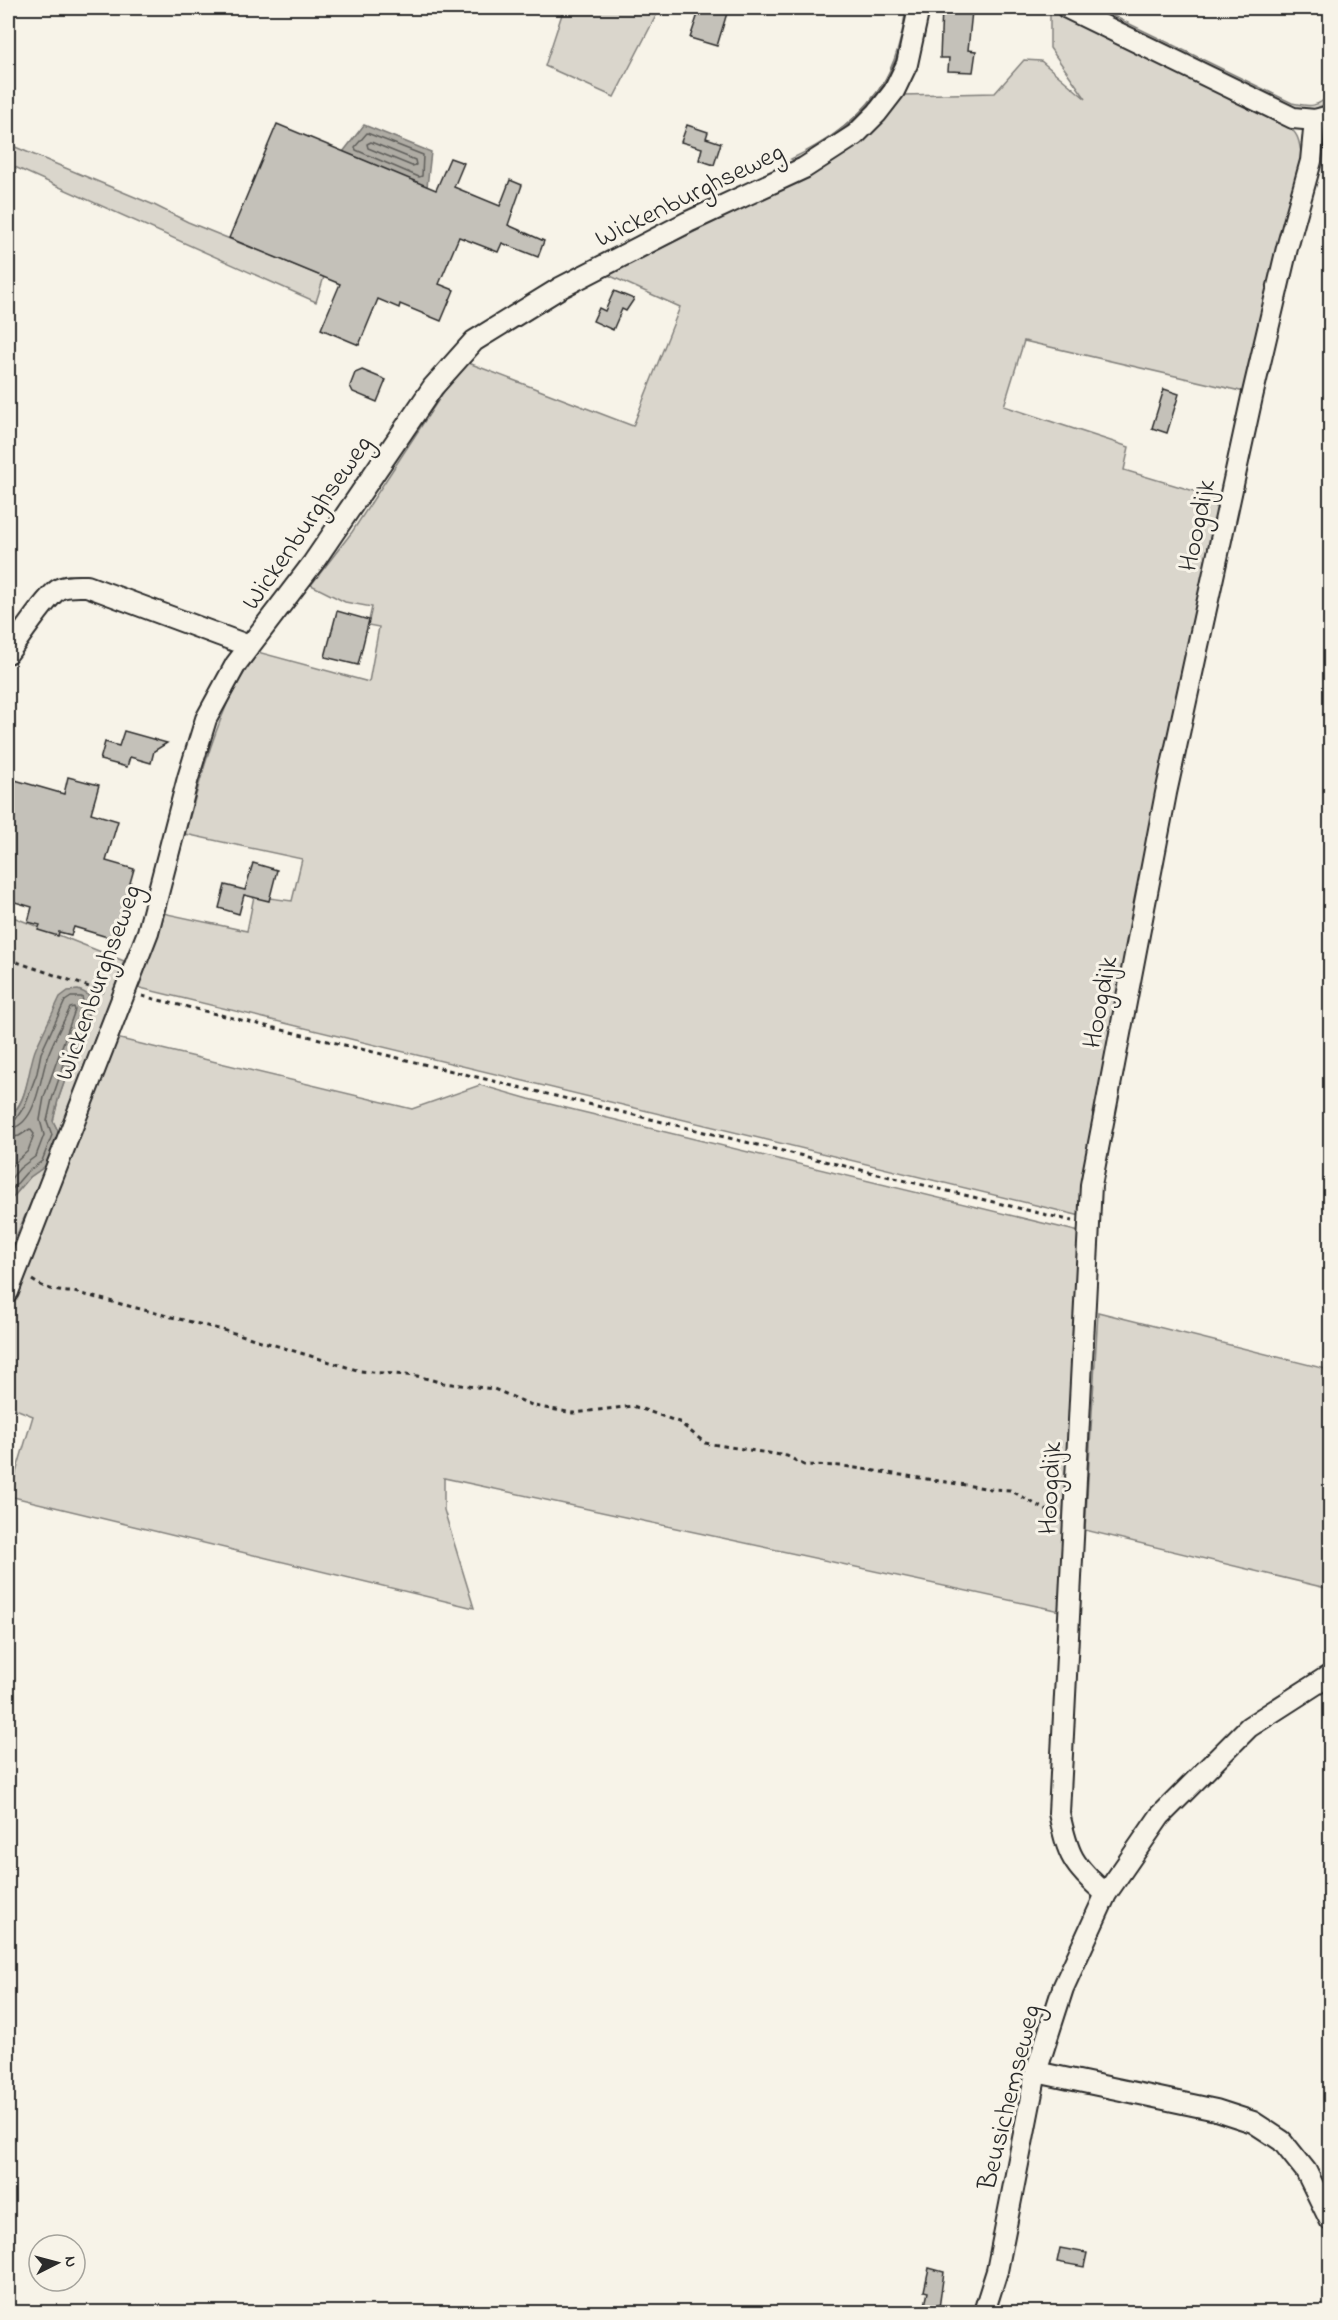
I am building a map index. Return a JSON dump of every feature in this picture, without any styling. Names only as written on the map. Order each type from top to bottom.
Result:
[{"type":"street","name":"Wickenburghseweg","points":[[11,1283],[148,932],[188,778],[206,719],[236,664],[326,545],[433,387],[474,341],[560,288],[688,222],[804,168],[855,135],[877,114],[894,90],[907,64],[919,8]]},
{"type":"street","points":[[1067,8],[1293,118],[1323,118]]},
{"type":"street","name":"Hoogdijk","points":[[1106,1894],[1084,1874],[1067,1849],[1059,1813],[1091,1226],[1091,1185],[1166,794],[1252,397],[1287,248],[1323,118]]},
{"type":"street","points":[[8,653],[58,589],[73,586],[87,586],[249,646]]},
{"type":"street","name":"Beusichemseweg","points":[[984,2313],[997,2271],[1036,2072],[1063,1988],[1106,1894],[1160,1816],[1249,1727],[1330,1675]]},
{"type":"street","points":[[1036,2072],[1216,2110],[1253,2122],[1282,2141],[1306,2171],[1330,2220]]},
{"type":"path","points":[[8,959],[124,995],[1091,1226]]},
{"type":"path","points":[[11,1283],[29,1278],[42,1287],[58,1292],[74,1292],[238,1334],[360,1371],[417,1376],[443,1383],[495,1389],[534,1406],[573,1413],[633,1406],[679,1422],[705,1443],[787,1456],[804,1465],[843,1466],[991,1490],[1011,1490],[1053,1514],[1074,1516]]},
{"type":"shaded area","points":[[564,8],[660,8],[614,97],[545,66]]},
{"type":"shaded area","points":[[906,8],[912,8],[907,39],[891,82],[856,126],[800,162],[791,159],[837,132],[856,117],[871,100],[884,82],[894,60]]},
{"type":"shaded area","points":[[1050,8],[1286,124],[1297,137],[1303,161],[1249,393],[1024,341],[1004,406],[1129,447],[1124,470],[1224,500],[1085,1217],[136,987],[163,913],[247,931],[254,896],[292,901],[302,859],[185,834],[208,755],[232,694],[258,652],[369,682],[379,627],[368,625],[372,607],[345,602],[311,585],[352,532],[456,373],[466,362],[633,426],[680,307],[608,275],[744,207],[826,162],[902,95],[995,93],[1024,60],[1041,61],[1086,99],[1050,48]]},
{"type":"shaded area","points":[[1081,8],[1097,8],[1292,103],[1318,104],[1330,93],[1330,110],[1295,111]]},
{"type":"shaded area","points":[[8,144],[154,205],[188,222],[324,277],[316,302],[8,164]]},
{"type":"shaded area","points":[[8,915],[124,961],[85,1070],[59,1133],[53,1121],[58,1100],[91,1006],[46,1032],[39,1044],[25,1092],[15,1111],[8,1116]]},
{"type":"shaded area","points":[[116,1038],[412,1109],[480,1085],[529,1099],[1084,1233],[1060,1611],[444,1478],[444,1510],[474,1608],[9,1496],[33,1416],[8,1406],[8,1303]]},
{"type":"shaded area","points":[[47,1165],[8,1255],[8,1203],[30,1177]]},
{"type":"shaded area","points":[[1098,1312],[1330,1370],[1330,1589],[1085,1530]]},
{"type":"water","points":[[364,125],[431,152],[427,187],[343,152]]},
{"type":"water","points":[[78,990],[88,995],[91,1006],[58,1100],[53,1121],[59,1133],[47,1165],[30,1177],[8,1203],[8,1116],[15,1111],[24,1095],[33,1055],[60,997],[68,991]]},
{"type":"building","points":[[700,8],[711,8],[727,13],[717,46],[690,38]]},
{"type":"building","points":[[942,8],[972,11],[968,50],[976,51],[973,72],[948,71],[949,58],[940,58]]},
{"type":"building","points":[[277,124],[436,190],[450,158],[464,163],[454,187],[500,206],[510,180],[522,185],[508,225],[544,241],[538,257],[502,243],[498,252],[459,237],[439,284],[454,290],[441,321],[400,304],[399,308],[378,299],[359,345],[321,329],[340,284],[229,238]]},
{"type":"building","points":[[687,125],[708,132],[706,138],[721,143],[714,165],[699,160],[702,148],[681,142]]},
{"type":"building","points":[[614,291],[634,299],[626,311],[622,309],[613,330],[593,321],[599,308],[605,311]]},
{"type":"building","points":[[362,370],[386,380],[377,402],[353,392],[350,386],[355,373]]},
{"type":"building","points":[[1164,389],[1179,394],[1167,433],[1152,428]]},
{"type":"building","points":[[337,611],[369,620],[358,665],[325,657]]},
{"type":"building","points":[[124,731],[167,743],[154,751],[151,763],[130,757],[127,767],[100,760],[105,742],[119,746]]},
{"type":"building","points":[[68,777],[99,785],[91,813],[118,821],[106,861],[134,869],[114,939],[74,927],[71,935],[59,932],[58,936],[38,930],[40,925],[28,922],[32,907],[8,900],[8,778],[64,794]]},
{"type":"building","points":[[253,863],[277,870],[269,901],[244,895],[239,914],[219,908],[225,885],[245,890]]},
{"type":"building","points":[[1060,2248],[1087,2253],[1084,2267],[1057,2262]]},
{"type":"building","points":[[929,2268],[944,2272],[939,2308],[925,2305],[928,2292],[924,2291]]},
{"type":"waterway","points":[[905,27],[908,8]]},
{"type":"waterway","points":[[814,150],[842,131],[866,108],[887,81],[901,50]]},
{"type":"waterway","points":[[1316,110],[1330,104]]}]
